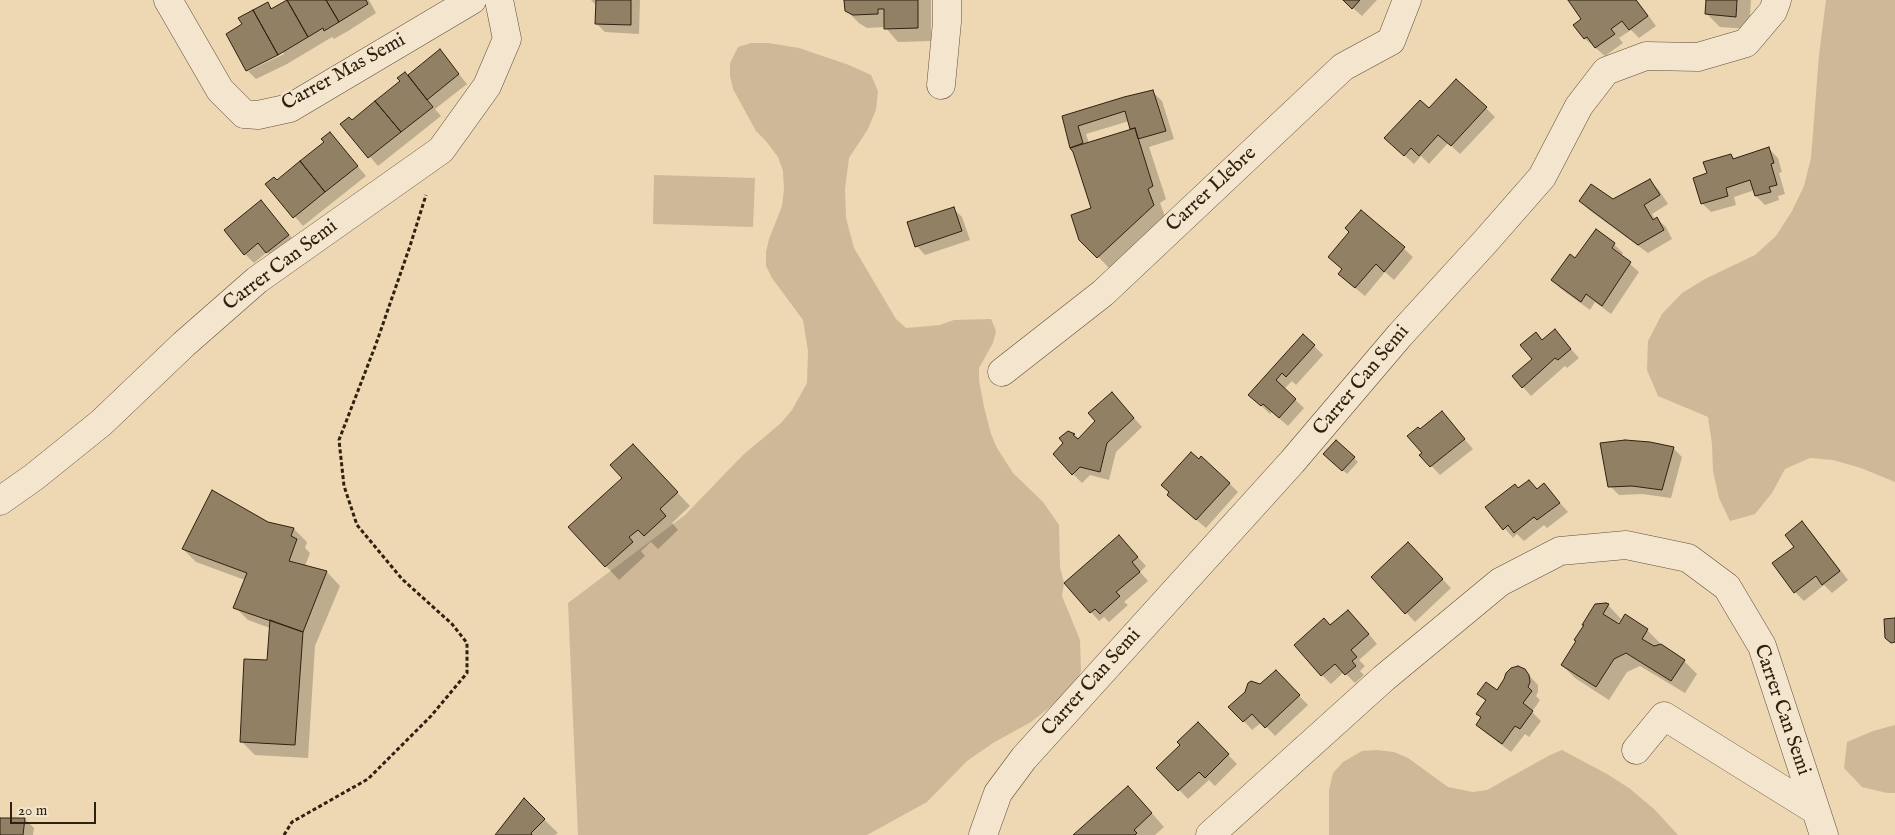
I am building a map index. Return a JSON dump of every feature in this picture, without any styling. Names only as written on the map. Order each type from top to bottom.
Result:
[{"type":"street","name":"Carrer Mas Semi","points":[[177,3],[220,90],[244,114],[258,115],[290,108],[472,0]]},
{"type":"street","name":"Carrer Can Semi","points":[[0,501],[34,477],[101,423],[184,344],[257,280],[441,150],[487,86],[507,38],[499,0]]},
{"type":"street","points":[[940,86],[947,22],[947,0]]},
{"type":"street","name":"Carrer Llebre","points":[[1002,372],[1103,293],[1343,67],[1391,41],[1407,0]]},
{"type":"street","name":"Carrer Can Semi","points":[[982,835],[998,793],[1024,758],[1292,462],[1400,335],[1542,177],[1579,106],[1606,71],[1646,56],[1698,57],[1746,43],[1773,12],[1777,0]]},
{"type":"street","name":"Carrer Can Semi","points":[[1210,835],[1384,678],[1500,582],[1560,551],[1626,545],[1688,558],[1726,587],[1762,646],[1820,823]]},
{"type":"street","name":"Carrer Can Semi","points":[[1636,750],[1664,716],[1820,823]]},
{"type":"path","points":[[284,835],[292,822],[368,779],[431,716],[467,673],[467,643],[452,624],[402,579],[357,525],[344,486],[339,440],[385,318],[429,185],[418,166]]},
{"type":"shaded area","points":[[1826,0],[1895,0],[1895,482],[1861,468],[1833,460],[1810,458],[1785,469],[1772,493],[1755,514],[1730,521],[1719,498],[1713,471],[1708,417],[1658,396],[1647,370],[1648,341],[1662,314],[1682,293],[1705,279],[1755,255],[1776,236],[1792,211],[1804,186],[1811,158],[1819,55]]},
{"type":"shaded area","points":[[751,43],[768,43],[799,48],[849,65],[871,75],[878,91],[876,110],[868,129],[849,158],[845,189],[846,218],[854,248],[896,319],[906,328],[940,325],[954,320],[991,319],[996,331],[993,343],[979,368],[979,380],[984,407],[997,448],[1013,473],[1043,502],[1059,525],[1060,567],[1064,583],[1062,596],[1080,640],[1081,671],[1075,685],[1065,695],[1031,722],[993,743],[967,761],[927,802],[867,835],[578,835],[568,603],[685,515],[743,455],[781,423],[792,410],[807,383],[808,351],[803,320],[772,278],[766,266],[766,252],[769,239],[782,206],[784,189],[783,171],[778,157],[756,131],[733,89],[730,76],[730,63],[738,47]]},
{"type":"shaded area","points":[[654,175],[755,178],[753,227],[653,224]]},
{"type":"shaded area","points":[[1895,725],[1895,793],[1862,787],[1844,768],[1847,742],[1873,731]]},
{"type":"shaded area","points":[[1562,750],[1629,788],[1654,809],[1678,835],[1329,835],[1329,790],[1333,773],[1343,762],[1362,751],[1394,752],[1408,758],[1448,787],[1473,792],[1487,790]]},
{"type":"building","points":[[287,0],[326,0],[339,22],[324,31],[323,28],[308,37]]},
{"type":"building","points":[[287,0],[308,37],[278,55],[253,10],[268,2],[271,9]]},
{"type":"building","points":[[326,0],[366,0],[368,4],[339,22]]},
{"type":"building","points":[[596,0],[631,0],[631,25],[595,24]]},
{"type":"building","points":[[844,0],[918,0],[918,28],[884,29],[884,9],[878,9],[878,14],[853,15],[845,11]]},
{"type":"building","points":[[1343,0],[1360,0],[1352,9]]},
{"type":"building","points":[[1568,0],[1636,0],[1648,16],[1629,30],[1622,21],[1611,29],[1615,34],[1595,48],[1587,37],[1584,39],[1573,25],[1581,19]]},
{"type":"building","points":[[1706,0],[1737,0],[1736,17],[1705,14]]},
{"type":"building","points":[[253,10],[278,55],[246,71],[226,34],[242,24],[238,18]]},
{"type":"building","points":[[440,49],[459,74],[427,100],[408,75]]},
{"type":"building","points":[[405,72],[433,107],[401,132],[375,101],[400,81],[397,78]]},
{"type":"building","points":[[1456,79],[1487,107],[1451,146],[1438,135],[1419,156],[1411,148],[1404,156],[1384,138],[1420,100],[1429,108]]},
{"type":"building","points":[[1153,90],[1166,131],[1138,139],[1135,128],[1130,129],[1125,111],[1078,126],[1083,143],[1070,148],[1062,116]]},
{"type":"building","points":[[375,101],[401,132],[368,158],[340,124],[349,117],[352,120]]},
{"type":"building","points":[[1135,128],[1153,186],[1148,189],[1154,205],[1097,258],[1079,240],[1071,215],[1091,208],[1073,152],[1070,148]]},
{"type":"building","points":[[330,132],[358,166],[325,192],[300,161],[324,142],[321,139]]},
{"type":"building","points":[[1769,147],[1774,163],[1771,164],[1777,185],[1769,187],[1771,192],[1755,196],[1750,180],[1726,188],[1728,196],[1701,204],[1693,178],[1707,173],[1703,162],[1731,154],[1733,159]]},
{"type":"building","points":[[300,161],[325,192],[293,218],[265,184],[274,177],[277,180]]},
{"type":"building","points":[[1650,179],[1660,195],[1644,205],[1653,220],[1657,217],[1664,230],[1638,245],[1579,201],[1591,184],[1613,199]]},
{"type":"building","points":[[261,200],[289,235],[266,253],[258,243],[244,255],[224,230]]},
{"type":"building","points":[[954,207],[962,231],[915,247],[907,222]]},
{"type":"building","points":[[1361,210],[1405,247],[1384,272],[1376,264],[1355,288],[1338,274],[1342,269],[1328,257],[1349,232],[1345,228]]},
{"type":"building","points":[[1596,229],[1615,243],[1612,248],[1631,262],[1602,306],[1586,294],[1581,302],[1551,280],[1570,254],[1575,258]]},
{"type":"building","points":[[1555,329],[1571,349],[1558,360],[1555,358],[1522,388],[1512,376],[1532,359],[1520,345],[1536,332],[1542,340]]},
{"type":"building","points":[[1303,334],[1315,345],[1286,377],[1282,373],[1276,380],[1296,399],[1279,418],[1263,404],[1261,406],[1248,395]]},
{"type":"building","points":[[1112,392],[1134,418],[1107,443],[1100,472],[1080,467],[1072,475],[1053,454],[1063,443],[1059,438],[1068,431],[1075,434],[1073,435],[1078,439],[1095,421],[1088,413]]},
{"type":"building","points":[[1442,411],[1465,439],[1430,467],[1419,455],[1422,453],[1407,436],[1418,427],[1420,429]]},
{"type":"building","points":[[1336,440],[1355,457],[1342,471],[1323,454]]},
{"type":"building","points":[[1625,440],[1650,442],[1674,447],[1662,490],[1632,486],[1608,487],[1600,443]]},
{"type":"building","points":[[633,444],[678,492],[660,509],[666,516],[644,536],[638,530],[629,537],[633,542],[605,567],[568,527],[622,478],[610,465]]},
{"type":"building","points":[[1191,452],[1199,459],[1201,456],[1230,483],[1196,520],[1167,495],[1169,492],[1161,485]]},
{"type":"building","points":[[1529,480],[1537,489],[1544,483],[1560,503],[1537,520],[1534,517],[1514,533],[1508,525],[1503,530],[1485,507],[1515,484],[1518,488]]},
{"type":"building","points":[[212,490],[268,522],[294,528],[291,536],[297,539],[289,561],[327,571],[303,632],[233,608],[247,573],[182,549]]},
{"type":"building","points":[[1802,521],[1840,571],[1822,585],[1816,576],[1794,593],[1772,563],[1794,547],[1785,535]]},
{"type":"building","points":[[1119,535],[1138,557],[1132,562],[1140,572],[1116,592],[1120,596],[1100,614],[1095,609],[1090,613],[1064,583]]},
{"type":"building","points":[[1408,542],[1443,579],[1405,614],[1371,577]]},
{"type":"building","points":[[1595,604],[1609,604],[1603,614],[1619,624],[1625,614],[1648,629],[1642,639],[1654,646],[1661,644],[1685,660],[1671,681],[1626,653],[1614,659],[1596,687],[1561,665]]},
{"type":"building","points":[[1348,610],[1369,634],[1351,650],[1357,657],[1352,661],[1356,666],[1345,675],[1335,664],[1321,676],[1294,645],[1324,618],[1330,625]]},
{"type":"building","points":[[1895,618],[1895,642],[1891,643],[1885,638],[1884,619]]},
{"type":"building","points":[[270,620],[303,632],[295,745],[240,742],[244,659],[267,660]]},
{"type":"building","points":[[1518,666],[1525,669],[1529,675],[1530,682],[1528,687],[1532,691],[1523,703],[1533,711],[1520,729],[1515,726],[1502,744],[1476,725],[1481,717],[1476,714],[1486,700],[1477,694],[1486,682],[1497,690],[1506,673],[1511,668]]},
{"type":"building","points":[[1276,670],[1300,695],[1265,728],[1252,714],[1243,722],[1228,707],[1245,692],[1248,683],[1251,681],[1260,684]]},
{"type":"building","points":[[1198,722],[1229,754],[1205,778],[1199,772],[1178,791],[1156,768],[1180,745],[1177,742]]},
{"type":"building","points":[[1128,786],[1152,813],[1134,830],[1137,833],[1135,835],[1073,835]]},
{"type":"building","points":[[524,798],[545,819],[531,833],[532,835],[495,835]]},
{"type":"building","points":[[0,818],[25,818],[23,835],[0,835]]}]
